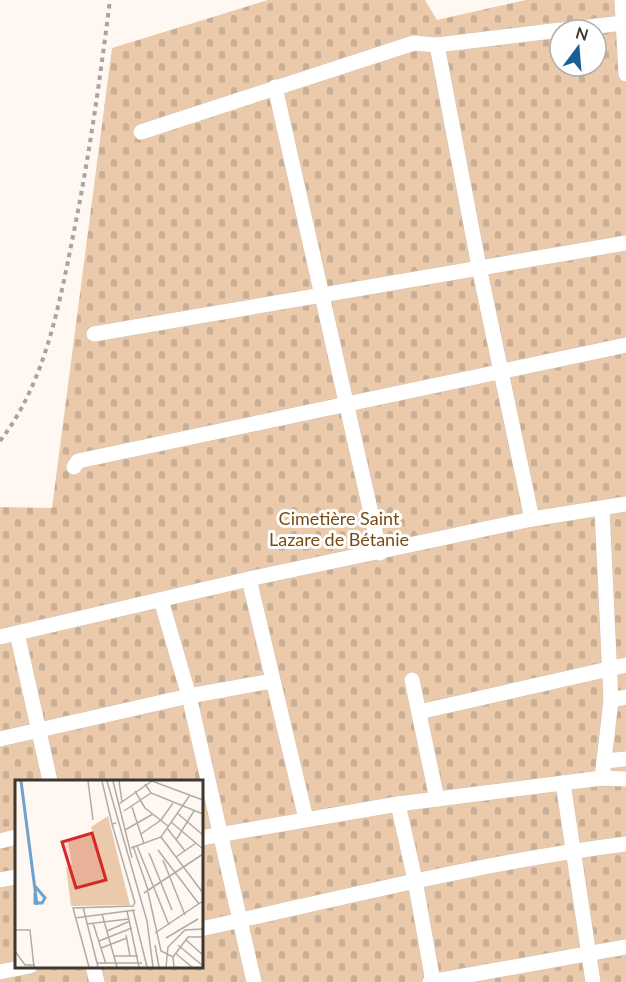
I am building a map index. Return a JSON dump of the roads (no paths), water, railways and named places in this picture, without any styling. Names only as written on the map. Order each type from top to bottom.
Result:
[{"type":"lane","points":[[622,0],[626,75]]},
{"type":"lane","points":[[608,25],[623,23]]},
{"type":"lane","points":[[141,132],[414,43],[437,45],[548,32]]},
{"type":"lane","points":[[437,45],[479,267],[532,519]]},
{"type":"lane","points":[[275,87],[380,553]]},
{"type":"lane","points":[[94,334],[626,243]]},
{"type":"lane","points":[[74,467],[78,461],[347,402],[501,374],[626,345]]},
{"type":"lane","points":[[0,637],[249,579],[532,519],[626,504]]},
{"type":"lane","points":[[602,778],[618,699],[618,667],[603,509]]},
{"type":"lane","points":[[249,579],[306,819]]},
{"type":"lane","points":[[161,600],[189,696],[205,794],[241,920],[254,982]]},
{"type":"lane","points":[[17,633],[50,780]]},
{"type":"lane","points":[[419,712],[618,667]]},
{"type":"lane","points":[[412,680],[437,799]]},
{"type":"lane","points":[[0,739],[189,696],[272,681]]},
{"type":"lane","points":[[604,761],[626,759]]},
{"type":"lane","points":[[202,838],[398,804],[602,778],[626,779]]},
{"type":"lane","points":[[563,783],[593,982]]},
{"type":"lane","points":[[398,804],[416,880],[432,982],[626,947]]},
{"type":"lane","points":[[0,841],[15,837]]},
{"type":"lane","points":[[202,929],[416,880],[572,851],[626,844]]},
{"type":"lane","points":[[0,879],[15,877]]},
{"type":"lane","points":[[0,972],[25,967]]},
{"type":"lane","points":[[93,967],[97,982]]},
{"type":"park label","name":"Cimetière Saint Lazare de Bétanie","points":[[339,528]]}]
